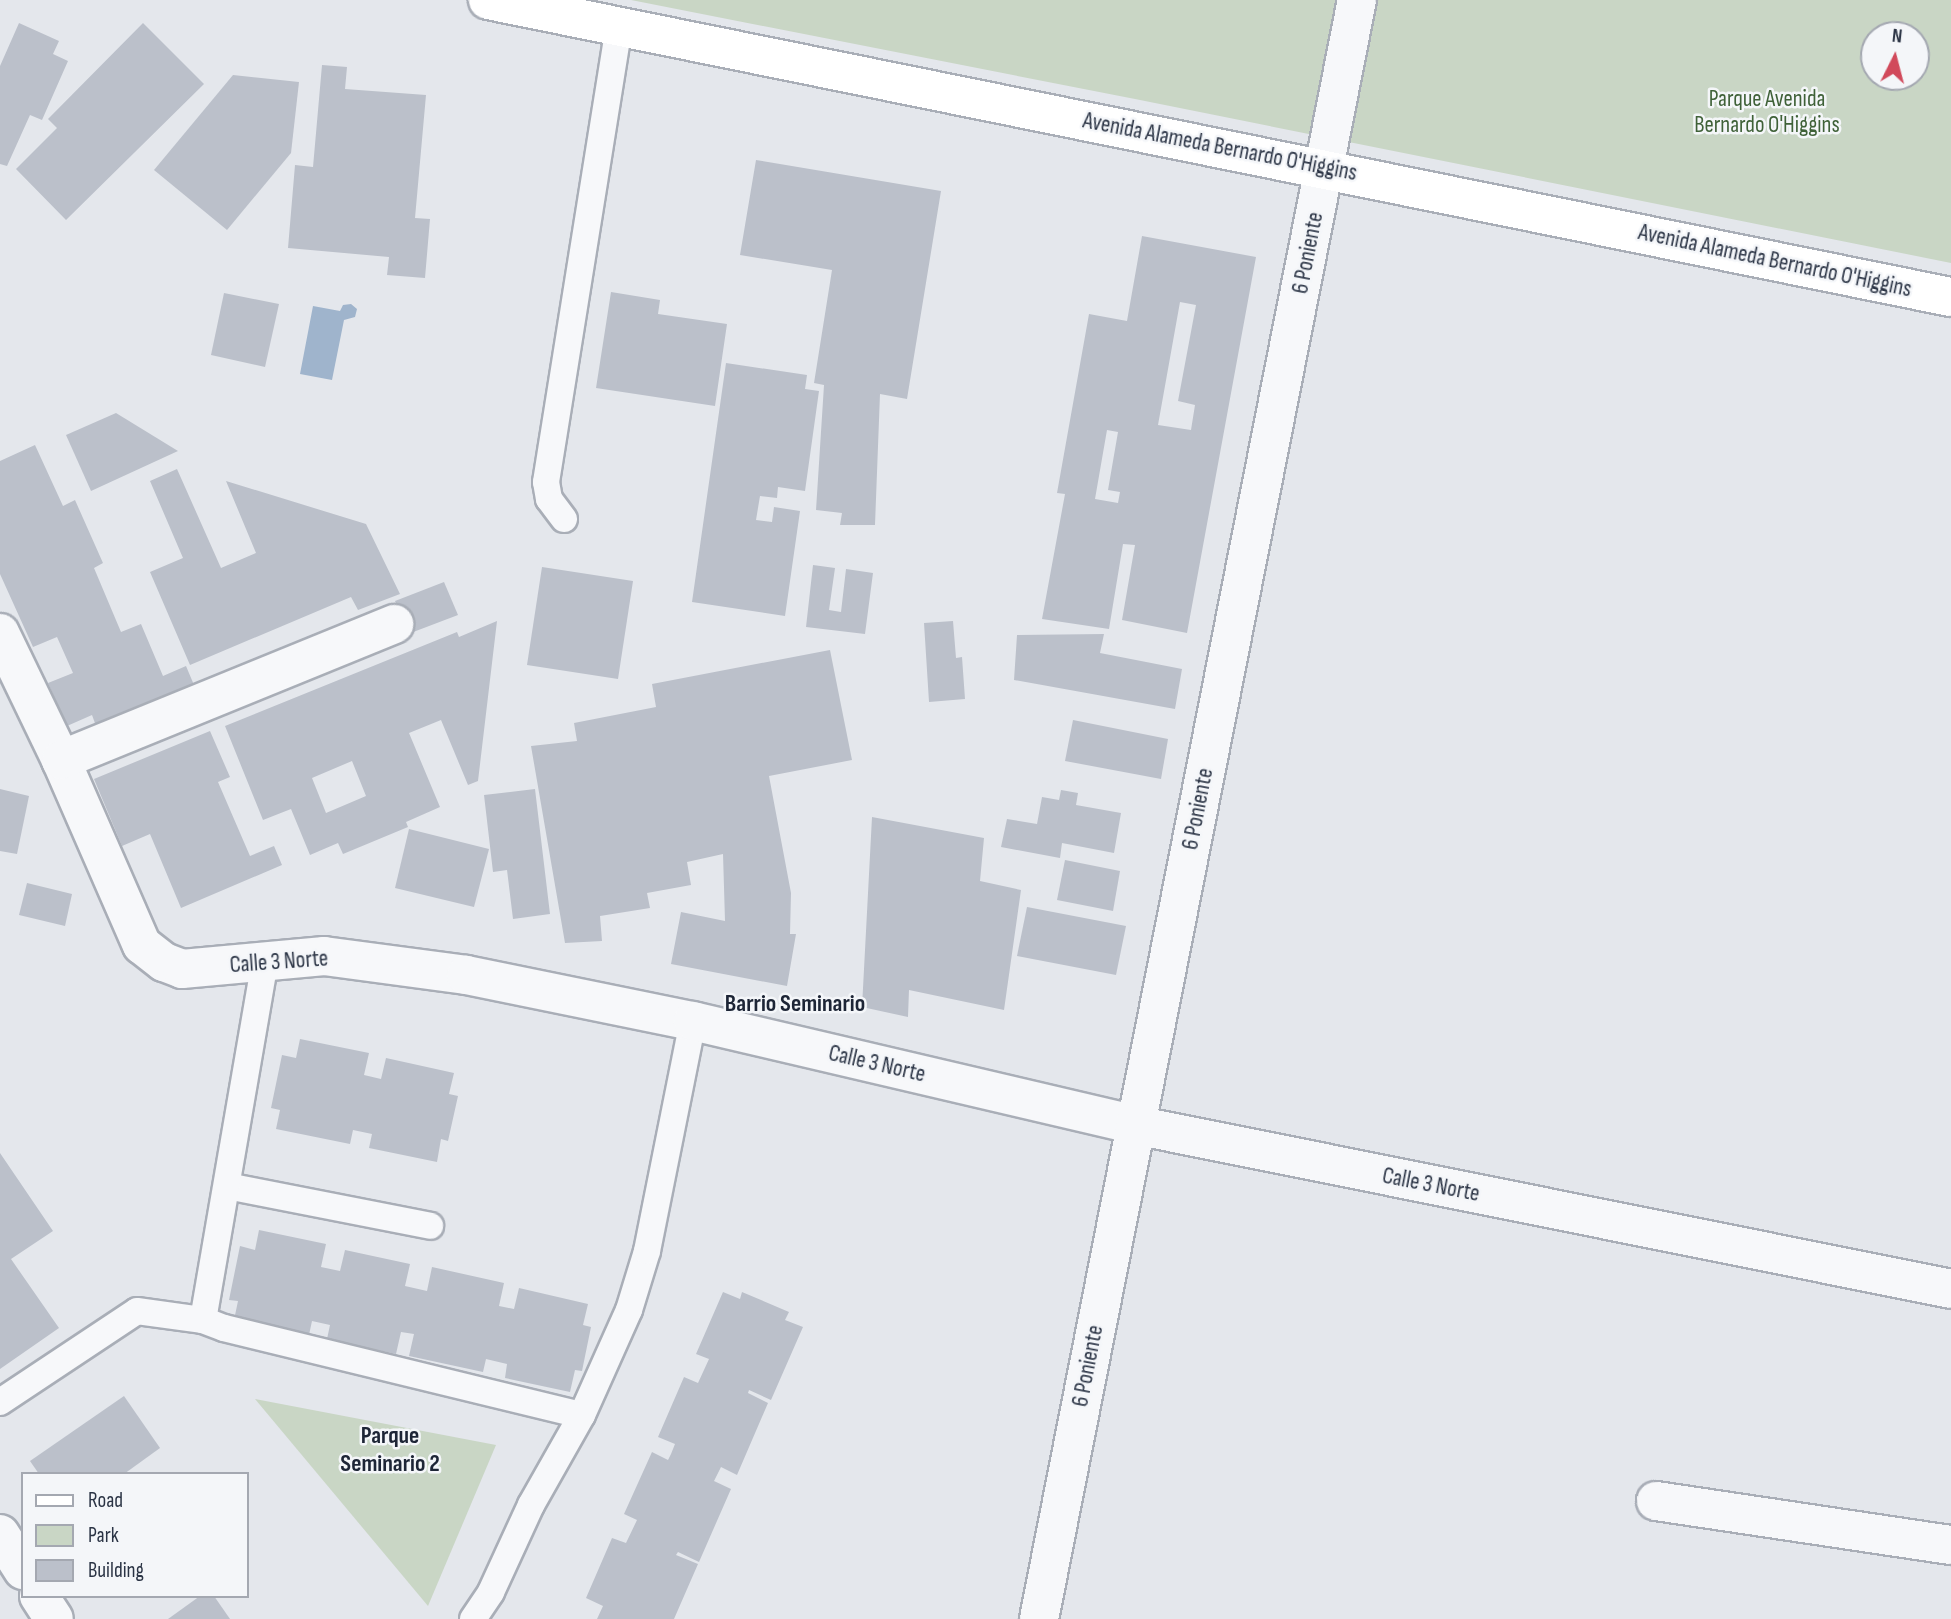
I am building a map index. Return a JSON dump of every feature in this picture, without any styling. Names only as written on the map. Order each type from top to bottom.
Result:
[{"type":"main road","name":"Avenida Alameda Bernardo O'Higgins","points":[[488,0],[1324,168],[1951,298]]},
{"type":"street","name":"6 Poniente","points":[[1039,1619],[1357,0]]},
{"type":"street","points":[[61,760],[394,624]]},
{"type":"street","name":"Calle 3 Norte","points":[[0,633],[61,760],[142,945],[164,962],[182,969],[324,956],[466,975],[693,1020],[1135,1125],[1951,1289]]},
{"type":"street","points":[[1656,1501],[1951,1545]]},
{"type":"street","points":[[0,1534],[21,1567]]},
{"type":"street","points":[[41,1598],[54,1619]]},
{"type":"lane","points":[[564,519],[549,499],[546,482],[619,26]]},
{"type":"lane","points":[[204,1320],[265,962]]},
{"type":"lane","points":[[473,1619],[491,1592],[531,1505],[582,1415],[629,1310],[647,1251],[693,1020]]},
{"type":"lane","points":[[227,1186],[430,1226]]},
{"type":"lane","points":[[0,1402],[137,1311],[204,1320],[223,1328],[582,1415]]},
{"type":"green space","name":"Parque Avenida Bernardo O'Higgins","points":[[631,0],[1951,0],[1951,263],[1135,99]]},
{"type":"green space","points":[[255,1399],[496,1445],[428,1606]]},
{"type":"water","points":[[351,304],[357,309],[355,317],[344,320],[332,380],[300,374],[313,306],[340,311],[343,305]]},
{"type":"building","points":[[19,23],[59,41],[53,54],[68,61],[42,120],[30,115],[7,166],[0,164],[0,66]]},
{"type":"building","points":[[143,23],[204,84],[66,220],[16,169],[57,128],[48,119]]},
{"type":"building","points":[[322,65],[347,67],[345,89],[426,95],[415,218],[430,219],[425,278],[387,275],[389,257],[288,248],[295,165],[313,167]]},
{"type":"building","points":[[233,75],[299,82],[291,153],[227,230],[154,170]]},
{"type":"building","points":[[756,160],[941,191],[907,399],[880,394],[875,525],[840,525],[842,513],[816,510],[824,385],[814,383],[832,270],[740,255]]},
{"type":"building","points":[[1142,236],[1256,257],[1187,633],[1122,620],[1135,545],[1123,544],[1109,629],[1042,619],[1065,494],[1057,493],[1089,314],[1127,321]],"holes":[[[1180,302],[1196,305],[1178,401],[1195,405],[1191,430],[1158,425]],[[1107,430],[1118,432],[1108,490],[1120,492],[1118,503],[1095,499]]]},
{"type":"building","points":[[611,292],[660,300],[658,314],[727,324],[715,406],[596,388]]},
{"type":"building","points":[[224,293],[279,304],[265,367],[211,355]]},
{"type":"building","points":[[726,363],[807,375],[805,389],[819,391],[805,491],[778,487],[777,498],[760,496],[756,520],[772,522],[774,507],[800,511],[785,616],[692,602]]},
{"type":"building","points":[[116,413],[178,451],[91,491],[66,435]]},
{"type":"building","points":[[35,445],[63,506],[75,500],[103,563],[94,568],[121,632],[141,624],[163,676],[186,666],[194,685],[96,726],[92,715],[67,726],[48,683],[73,673],[57,637],[33,647],[0,574],[0,461]]},
{"type":"building","points":[[177,469],[221,568],[256,553],[226,481],[366,524],[400,594],[358,610],[351,597],[190,665],[150,572],[183,558],[150,481]]},
{"type":"building","points":[[813,565],[835,568],[829,610],[841,612],[846,569],[873,573],[865,634],[806,627]]},
{"type":"building","points":[[542,567],[633,581],[618,679],[527,665]]},
{"type":"building","points":[[444,582],[458,615],[408,634],[395,601]]},
{"type":"building","points":[[497,621],[478,781],[468,785],[441,720],[409,733],[440,807],[406,822],[408,827],[343,854],[338,843],[310,855],[291,809],[263,820],[225,726],[457,632],[459,637]],"holes":[[[352,761],[366,796],[326,813],[312,778]]]},
{"type":"building","points":[[953,621],[956,658],[962,657],[965,699],[929,702],[924,623]]},
{"type":"building","points":[[1104,634],[1100,653],[1182,669],[1175,709],[1014,680],[1017,635]]},
{"type":"building","points":[[830,650],[852,760],[769,776],[791,893],[790,934],[796,934],[787,986],[671,964],[681,912],[725,921],[723,854],[687,862],[691,885],[647,893],[650,908],[600,916],[602,941],[565,943],[531,746],[577,741],[574,723],[656,707],[652,684]]},
{"type":"building","points":[[1073,720],[1168,739],[1161,779],[1065,761]]},
{"type":"building","points":[[210,731],[230,777],[218,782],[250,856],[274,846],[282,865],[181,908],[150,834],[122,846],[94,779]]},
{"type":"building","points":[[0,789],[29,796],[17,854],[0,851]]},
{"type":"building","points":[[535,789],[550,914],[513,919],[507,870],[493,872],[484,795]]},
{"type":"building","points":[[1061,790],[1078,793],[1076,805],[1121,813],[1114,853],[1062,843],[1060,858],[1001,847],[1007,819],[1037,824],[1042,797],[1059,800]]},
{"type":"building","points":[[872,817],[984,838],[980,881],[1021,890],[1004,1010],[909,990],[908,1017],[862,1007]]},
{"type":"building","points":[[409,829],[489,849],[474,907],[395,888]]},
{"type":"building","points":[[1065,860],[1120,871],[1113,911],[1057,900]]},
{"type":"building","points":[[27,883],[72,894],[65,926],[19,915]]},
{"type":"building","points":[[1027,907],[1126,926],[1116,975],[1017,956]]},
{"type":"building","points":[[300,1039],[369,1053],[364,1075],[381,1079],[386,1058],[454,1073],[449,1094],[458,1096],[448,1141],[441,1139],[437,1162],[369,1148],[372,1134],[353,1130],[350,1144],[276,1129],[280,1110],[271,1108],[282,1055],[296,1058]]},
{"type":"building","points":[[0,1153],[53,1231],[11,1259],[59,1328],[0,1369]]},
{"type":"building","points":[[259,1230],[326,1244],[321,1267],[340,1271],[345,1250],[410,1264],[405,1286],[427,1291],[432,1267],[504,1283],[499,1306],[514,1309],[519,1288],[588,1304],[583,1325],[591,1327],[582,1371],[575,1370],[570,1392],[505,1378],[507,1364],[486,1359],[483,1372],[409,1356],[414,1334],[401,1332],[396,1354],[327,1339],[330,1325],[312,1321],[309,1335],[234,1320],[238,1301],[229,1300],[240,1246],[255,1250]]},
{"type":"building","points":[[723,1292],[740,1299],[742,1292],[789,1312],[785,1320],[803,1327],[771,1400],[749,1390],[748,1393],[768,1403],[737,1475],[721,1467],[714,1481],[731,1489],[699,1562],[678,1552],[676,1555],[698,1564],[674,1619],[597,1619],[603,1606],[586,1598],[612,1538],[626,1543],[637,1520],[624,1514],[652,1452],[668,1460],[671,1454],[675,1444],[658,1437],[684,1377],[698,1383],[709,1359],[696,1354]]},
{"type":"building","points":[[124,1396],[160,1448],[127,1472],[38,1472],[30,1461]]},
{"type":"building","points":[[197,1598],[215,1598],[230,1619],[168,1619]]},
{"type":"district","name":"Barrio Seminario","points":[[795,1004]]},
{"type":"district","name":"Parque Seminario 2","points":[[390,1450]]}]
